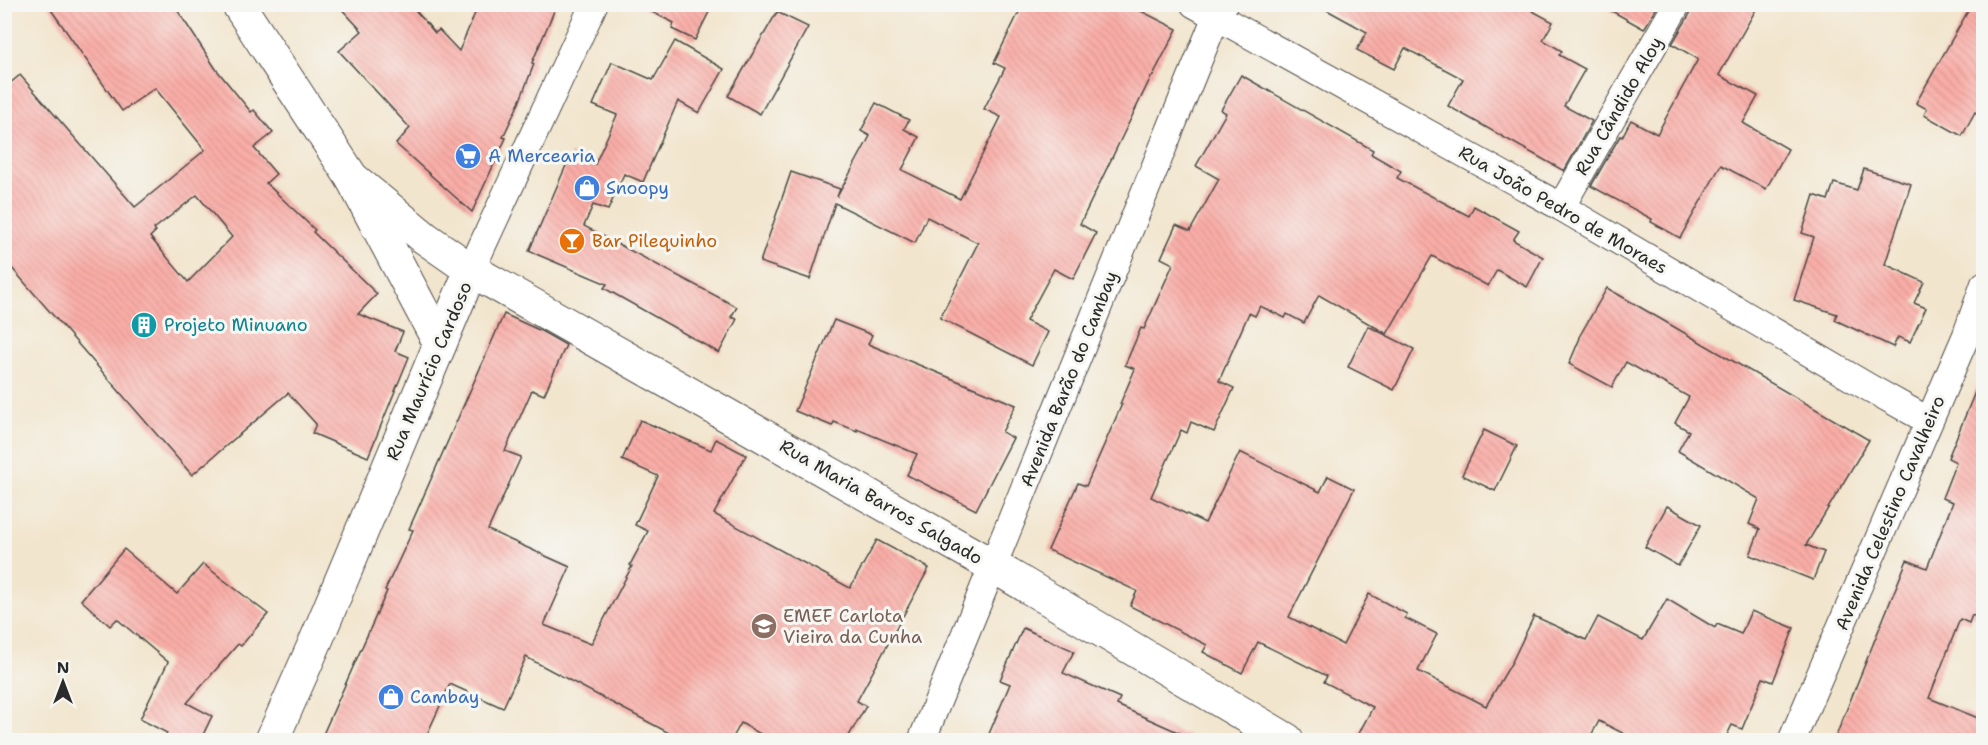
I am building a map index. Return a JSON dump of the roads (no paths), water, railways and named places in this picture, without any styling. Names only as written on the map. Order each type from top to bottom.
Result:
[{"type":"street","points":[[238,4],[352,178],[440,344]]},
{"type":"street","name":"Rua Maurício Cardoso","points":[[272,741],[471,270],[594,4]]},
{"type":"street","name":"Rua Cândido Aloy","points":[[1561,207],[1677,4]]},
{"type":"street","name":"Rua João Pedro de Moraes","points":[[1211,9],[1561,207],[1929,421]]},
{"type":"street","name":"Avenida Barão do Cambay","points":[[922,741],[1211,9]]},
{"type":"street","name":"Rua Maria Barros Salgado","points":[[352,178],[425,238],[471,270],[993,566],[1287,741]]},
{"type":"street","name":"Avenida Celestino Cavalheiro","points":[[1792,741],[1929,421],[1975,337],[1983,285]]},
{"type":"place","name":"A Mercearia","points":[[468,156]]},
{"type":"place","name":"Snoopy","points":[[587,188]]},
{"type":"place","name":"Bar Pilequinho","points":[[572,241]]},
{"type":"place","name":"Projeto Minuano","points":[[144,325]]},
{"type":"place","name":"EMEF Carlota Vieira da Cunha","points":[[764,626]]},
{"type":"place","name":"Cambay","points":[[391,697]]}]
